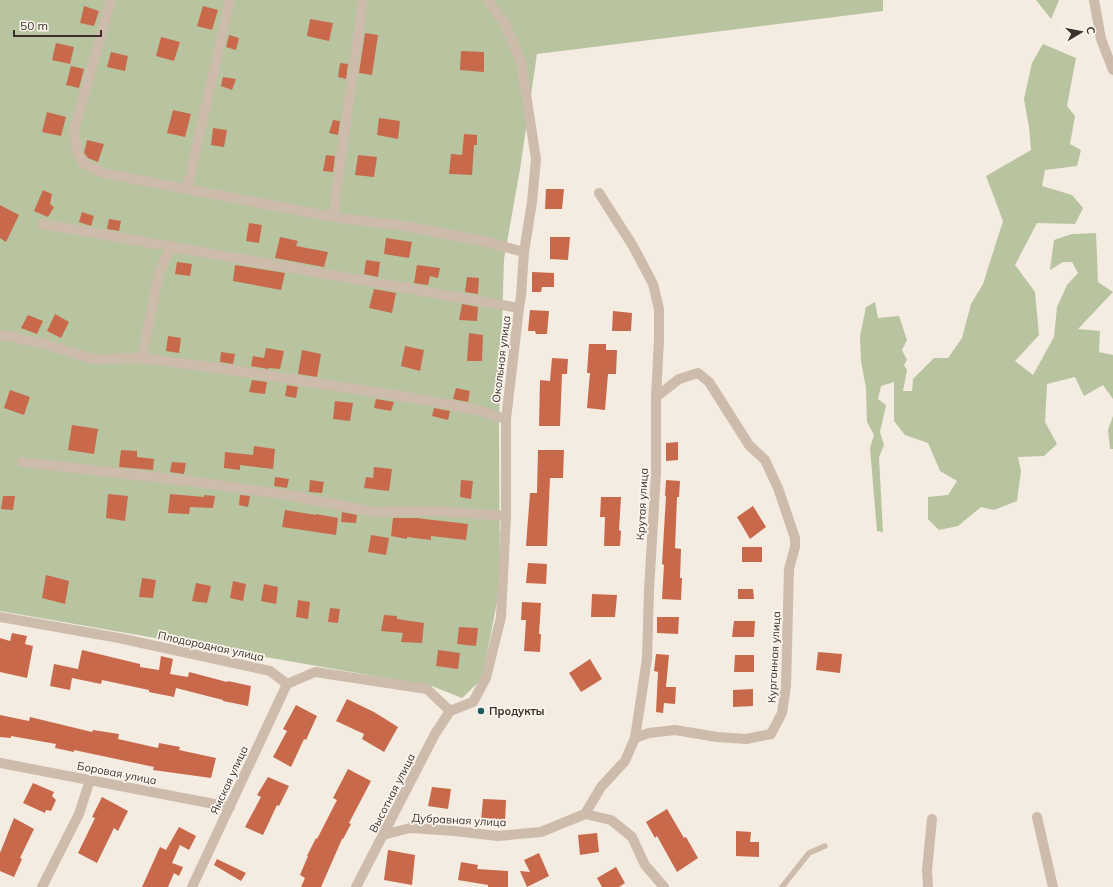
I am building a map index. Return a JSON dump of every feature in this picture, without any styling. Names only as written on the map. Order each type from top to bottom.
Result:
[{"type":"street","points":[[112,0],[74,130],[78,155],[83,163],[103,173],[333,217],[405,226],[483,241],[524,252]]},
{"type":"street","points":[[187,189],[230,0]]},
{"type":"street","points":[[333,217],[363,0]]},
{"type":"street","name":"Окольная улица","points":[[450,711],[473,702],[486,678],[501,617],[506,516],[506,419],[521,296],[524,252],[532,202],[536,159],[521,62],[506,26],[486,0]]},
{"type":"street","points":[[1094,0],[1101,39],[1113,70]]},
{"type":"street","name":"Крутая улица","points":[[584,814],[601,787],[625,761],[636,738],[648,659],[648,590],[656,473],[656,398],[659,340],[658,308],[653,284],[633,246],[599,193]]},
{"type":"street","points":[[43,224],[519,308]]},
{"type":"street","points":[[142,358],[159,273],[171,246]]},
{"type":"street","points":[[0,335],[42,343],[94,359],[142,358],[245,372],[420,399],[477,410],[506,419]]},
{"type":"street","name":"Курганная улица","points":[[636,738],[649,733],[675,730],[717,737],[746,739],[770,734],[782,713],[786,686],[789,569],[796,547],[795,538],[778,488],[765,460],[749,445],[709,382],[698,373],[679,379],[656,398]]},
{"type":"street","points":[[22,462],[197,482],[288,495],[374,512],[437,511],[506,516]]},
{"type":"street","name":"Плодородная улица","points":[[0,617],[119,638],[270,671],[288,684]]},
{"type":"street","points":[[288,684],[315,672],[427,689],[450,711]]},
{"type":"street","name":"Ямская улица","points":[[192,887],[288,684]]},
{"type":"street","name":"Высотная улица","points":[[356,887],[435,734],[450,711]]},
{"type":"street","name":"Боровая улица","points":[[0,763],[230,807]]},
{"type":"street","points":[[42,887],[79,814],[90,780]]},
{"type":"street","points":[[584,814],[611,820],[632,837],[645,865],[664,887]]},
{"type":"street","name":"Дубравная улица","points":[[383,835],[410,828],[498,836],[541,832],[584,814]]},
{"type":"street","points":[[1037,817],[1053,887]]},
{"type":"street","points":[[928,887],[927,870],[932,819]]},
{"type":"lane","points":[[782,887],[809,853],[825,846]]},
{"type":"green space","points":[[0,0],[883,0],[883,11],[537,54],[520,169],[504,259],[499,425],[500,587],[482,679],[462,698],[432,686],[0,611]]},
{"type":"green space","points":[[1036,0],[1059,0],[1051,19]]},
{"type":"green space","points":[[1043,44],[1076,58],[1067,106],[1075,116],[1070,144],[1081,150],[1077,166],[1045,170],[1042,186],[1072,195],[1083,208],[1075,224],[1037,223],[1015,265],[1035,292],[1039,335],[1015,361],[1033,375],[1054,337],[1057,307],[1067,285],[1078,273],[1072,262],[1063,262],[1050,270],[1054,240],[1072,234],[1096,233],[1098,282],[1113,292],[1078,329],[1100,331],[1099,352],[1113,355],[1113,399],[1103,385],[1084,396],[1075,377],[1047,384],[1045,422],[1057,444],[1044,456],[1018,457],[1021,471],[1017,501],[994,510],[981,507],[958,526],[939,530],[928,519],[928,497],[948,495],[957,481],[940,471],[928,443],[905,435],[894,421],[894,382],[881,386],[878,399],[886,405],[880,432],[884,445],[879,457],[883,532],[877,531],[870,448],[874,435],[867,422],[866,388],[861,361],[860,336],[866,307],[875,302],[878,318],[899,316],[907,340],[902,350],[907,360],[904,365],[907,370],[903,391],[912,391],[913,379],[934,358],[948,358],[962,338],[971,304],[983,284],[1003,221],[986,176],[1031,150],[1024,99],[1032,63]]},
{"type":"green space","points":[[1113,416],[1113,449],[1110,449],[1108,430]]},
{"type":"building","points":[[84,6],[99,11],[94,26],[80,23]]},
{"type":"building","points":[[203,6],[218,10],[212,30],[197,26]]},
{"type":"building","points":[[310,19],[333,23],[329,41],[307,36]]},
{"type":"building","points":[[365,33],[378,35],[372,75],[359,73]]},
{"type":"building","points":[[229,35],[239,38],[236,50],[226,47]]},
{"type":"building","points":[[161,37],[180,42],[174,61],[156,56]]},
{"type":"building","points":[[56,43],[74,47],[70,64],[52,60]]},
{"type":"building","points":[[461,51],[484,52],[484,72],[460,70]]},
{"type":"building","points":[[111,52],[128,56],[125,71],[107,67]]},
{"type":"building","points":[[340,63],[348,64],[346,79],[338,77]]},
{"type":"building","points":[[71,66],[84,69],[79,88],[66,85]]},
{"type":"building","points":[[223,77],[236,79],[232,90],[221,86]]},
{"type":"building","points":[[173,110],[191,114],[185,137],[167,133]]},
{"type":"building","points":[[47,112],[66,117],[61,136],[42,132]]},
{"type":"building","points":[[379,118],[400,121],[398,139],[377,135]]},
{"type":"building","points":[[333,120],[340,121],[338,135],[329,133]]},
{"type":"building","points":[[213,128],[227,130],[224,147],[211,145]]},
{"type":"building","points":[[464,134],[477,135],[477,145],[474,145],[472,175],[449,174],[451,154],[462,155]]},
{"type":"building","points":[[87,140],[104,144],[98,162],[88,158],[84,153]]},
{"type":"building","points":[[326,155],[335,156],[333,172],[323,171]]},
{"type":"building","points":[[358,155],[377,157],[374,177],[355,175]]},
{"type":"building","points":[[546,189],[564,189],[562,209],[545,209]]},
{"type":"building","points":[[43,190],[52,194],[50,204],[54,207],[48,217],[34,211]]},
{"type":"building","points":[[0,205],[19,215],[6,242],[0,238]]},
{"type":"building","points":[[82,212],[94,216],[91,226],[79,222]]},
{"type":"building","points":[[109,219],[121,221],[119,231],[107,229]]},
{"type":"building","points":[[249,223],[262,225],[259,243],[246,241]]},
{"type":"building","points":[[280,237],[298,241],[296,246],[328,252],[324,267],[275,258]]},
{"type":"building","points":[[550,237],[570,237],[568,260],[550,259]]},
{"type":"building","points":[[386,238],[412,242],[409,258],[384,254]]},
{"type":"building","points":[[366,260],[380,262],[378,277],[364,274]]},
{"type":"building","points":[[177,262],[192,264],[190,276],[175,274]]},
{"type":"building","points":[[235,265],[285,273],[281,290],[233,281]]},
{"type":"building","points":[[417,265],[440,268],[438,278],[430,276],[428,285],[414,283]]},
{"type":"building","points":[[532,272],[554,273],[554,287],[542,287],[541,292],[532,292]]},
{"type":"building","points":[[467,277],[479,278],[478,294],[465,292]]},
{"type":"building","points":[[374,289],[396,293],[392,313],[369,308]]},
{"type":"building","points":[[462,304],[478,307],[477,321],[459,320]]},
{"type":"building","points":[[530,310],[549,311],[547,334],[536,334],[535,331],[528,331]]},
{"type":"building","points":[[613,311],[632,313],[631,331],[612,331]]},
{"type":"building","points":[[55,314],[69,322],[61,338],[47,331]]},
{"type":"building","points":[[28,315],[43,321],[37,334],[21,328]]},
{"type":"building","points":[[469,333],[483,335],[482,361],[467,361]]},
{"type":"building","points":[[168,336],[181,338],[179,353],[166,351]]},
{"type":"building","points":[[589,344],[606,344],[606,350],[617,350],[616,374],[608,374],[605,410],[587,408],[590,373],[587,373]]},
{"type":"building","points":[[405,346],[424,350],[420,371],[401,366]]},
{"type":"building","points":[[266,348],[284,351],[280,369],[268,369],[251,366],[253,356],[264,358]]},
{"type":"building","points":[[302,350],[321,354],[317,377],[298,374]]},
{"type":"building","points":[[221,352],[235,354],[233,364],[220,362]]},
{"type":"building","points":[[552,358],[568,359],[567,374],[562,374],[560,426],[539,426],[540,380],[550,381]]},
{"type":"building","points":[[252,380],[267,382],[265,394],[249,392]]},
{"type":"building","points":[[287,385],[298,387],[296,398],[285,396]]},
{"type":"building","points":[[456,388],[470,391],[468,402],[453,399]]},
{"type":"building","points":[[10,390],[30,397],[24,415],[4,408]]},
{"type":"building","points":[[376,399],[394,402],[391,411],[374,408]]},
{"type":"building","points":[[335,401],[353,403],[350,421],[333,419]]},
{"type":"building","points":[[434,408],[450,411],[448,420],[432,416]]},
{"type":"building","points":[[72,425],[98,429],[94,454],[68,450]]},
{"type":"building","points":[[678,442],[678,460],[666,461],[666,443]]},
{"type":"building","points":[[254,446],[275,449],[273,469],[240,465],[240,470],[224,468],[225,452],[253,455]]},
{"type":"building","points":[[121,450],[137,451],[137,457],[154,459],[153,470],[119,467]]},
{"type":"building","points":[[538,450],[564,450],[563,478],[550,478],[547,546],[526,546],[530,493],[537,493]]},
{"type":"building","points":[[172,462],[186,463],[184,474],[170,472]]},
{"type":"building","points":[[374,467],[392,469],[389,491],[364,488],[366,477],[373,478]]},
{"type":"building","points":[[275,477],[289,479],[287,488],[274,486]]},
{"type":"building","points":[[310,480],[324,482],[322,493],[309,492]]},
{"type":"building","points":[[461,480],[473,481],[471,499],[460,497]]},
{"type":"building","points":[[666,480],[680,481],[679,497],[677,497],[675,548],[681,549],[681,600],[662,599]]},
{"type":"building","points":[[108,494],[128,496],[125,521],[106,518]]},
{"type":"building","points":[[170,494],[204,497],[204,495],[215,496],[213,508],[190,507],[189,514],[168,513]]},
{"type":"building","points":[[240,495],[250,496],[248,507],[239,505]]},
{"type":"building","points":[[3,496],[15,496],[13,510],[1,509]]},
{"type":"building","points":[[601,497],[621,497],[619,530],[621,531],[620,546],[604,546],[605,517],[600,517]]},
{"type":"building","points":[[753,506],[766,527],[750,539],[737,517]]},
{"type":"building","points":[[285,510],[338,518],[336,535],[282,527]]},
{"type":"building","points":[[342,512],[357,515],[356,523],[341,522]]},
{"type":"building","points":[[393,518],[416,518],[468,524],[466,540],[431,536],[431,540],[407,537],[407,539],[391,536]]},
{"type":"building","points":[[371,535],[389,538],[386,555],[368,552]]},
{"type":"building","points":[[742,547],[762,547],[762,562],[742,562]]},
{"type":"building","points":[[528,563],[547,564],[546,584],[526,583]]},
{"type":"building","points":[[46,575],[69,581],[65,604],[42,598]]},
{"type":"building","points":[[142,578],[156,580],[153,598],[139,597]]},
{"type":"building","points":[[233,581],[246,584],[243,601],[230,598]]},
{"type":"building","points":[[196,583],[211,586],[207,603],[192,601]]},
{"type":"building","points":[[264,584],[278,587],[276,604],[261,601]]},
{"type":"building","points":[[738,589],[753,589],[754,599],[738,599]]},
{"type":"building","points":[[592,594],[617,595],[615,617],[591,617]]},
{"type":"building","points":[[298,600],[310,602],[308,619],[296,617]]},
{"type":"building","points":[[522,602],[541,603],[539,634],[541,634],[540,652],[524,651],[526,620],[521,620]]},
{"type":"building","points":[[330,608],[340,609],[338,623],[328,622]]},
{"type":"building","points":[[384,615],[397,616],[397,619],[424,623],[422,643],[401,642],[403,633],[381,631]]},
{"type":"building","points":[[657,617],[679,617],[678,634],[657,633]]},
{"type":"building","points":[[734,621],[755,621],[754,637],[732,637]]},
{"type":"building","points":[[459,627],[478,628],[476,646],[457,644]]},
{"type":"building","points":[[12,633],[27,636],[25,644],[33,646],[27,678],[0,672],[0,638],[10,641]]},
{"type":"building","points":[[82,650],[140,664],[140,667],[159,670],[161,656],[173,659],[170,674],[188,677],[189,672],[227,682],[251,686],[248,706],[223,701],[176,688],[174,697],[102,680],[101,684],[72,678],[70,690],[50,686],[54,664],[78,669]]},
{"type":"building","points":[[438,650],[460,653],[458,669],[436,666]]},
{"type":"building","points":[[818,652],[842,654],[840,673],[816,670]]},
{"type":"building","points":[[656,654],[669,655],[666,687],[676,687],[675,704],[664,703],[663,713],[656,712],[658,672],[654,671]]},
{"type":"building","points":[[735,655],[754,655],[754,672],[734,672]]},
{"type":"building","points":[[590,659],[602,679],[581,692],[569,673]]},
{"type":"building","points":[[753,689],[753,706],[733,707],[733,690]]},
{"type":"building","points":[[347,699],[374,712],[398,727],[384,752],[362,739],[364,734],[336,721]]},
{"type":"building","points":[[296,705],[317,716],[291,767],[273,757],[287,731],[283,729]]},
{"type":"building","points":[[0,715],[29,721],[30,717],[92,732],[93,730],[119,734],[118,739],[158,748],[159,743],[180,747],[179,750],[216,758],[211,778],[153,770],[154,767],[74,750],[74,752],[55,748],[56,744],[11,736],[11,738],[0,737]]},
{"type":"building","points":[[348,769],[371,781],[349,823],[351,824],[342,839],[321,887],[301,887],[305,878],[300,875],[307,856],[337,800],[333,798]]},
{"type":"building","points":[[268,777],[289,786],[279,806],[277,805],[263,835],[245,827],[261,797],[257,795]]},
{"type":"building","points":[[33,783],[54,792],[52,796],[56,800],[51,811],[46,810],[45,813],[23,803]]},
{"type":"building","points":[[432,787],[451,789],[448,809],[428,806]]},
{"type":"building","points":[[102,797],[128,811],[118,831],[114,828],[97,863],[78,853],[95,818],[92,817]]},
{"type":"building","points":[[483,799],[506,800],[505,822],[481,820]]},
{"type":"building","points":[[667,809],[698,858],[677,872],[657,836],[655,838],[646,822]]},
{"type":"building","points":[[14,818],[34,829],[20,858],[22,859],[14,877],[0,871],[0,853]]},
{"type":"building","points":[[179,827],[196,836],[189,850],[180,845],[172,863],[183,867],[179,876],[174,873],[168,887],[142,887],[160,847],[166,850]]},
{"type":"building","points":[[736,831],[751,832],[750,842],[759,842],[759,857],[736,856]]},
{"type":"building","points":[[597,833],[599,852],[580,855],[578,835]]},
{"type":"building","points":[[388,850],[415,855],[412,885],[384,880]]},
{"type":"building","points":[[539,853],[549,876],[527,887],[520,871],[530,872],[524,860]]},
{"type":"building","points":[[217,859],[246,873],[241,881],[214,865]]},
{"type":"building","points":[[461,862],[478,865],[477,869],[508,871],[508,887],[488,887],[488,885],[458,880]]},
{"type":"building","points":[[616,867],[625,883],[619,887],[602,887],[597,878]]},
{"type":"place","name":"Продукты","points":[[481,711]]}]
